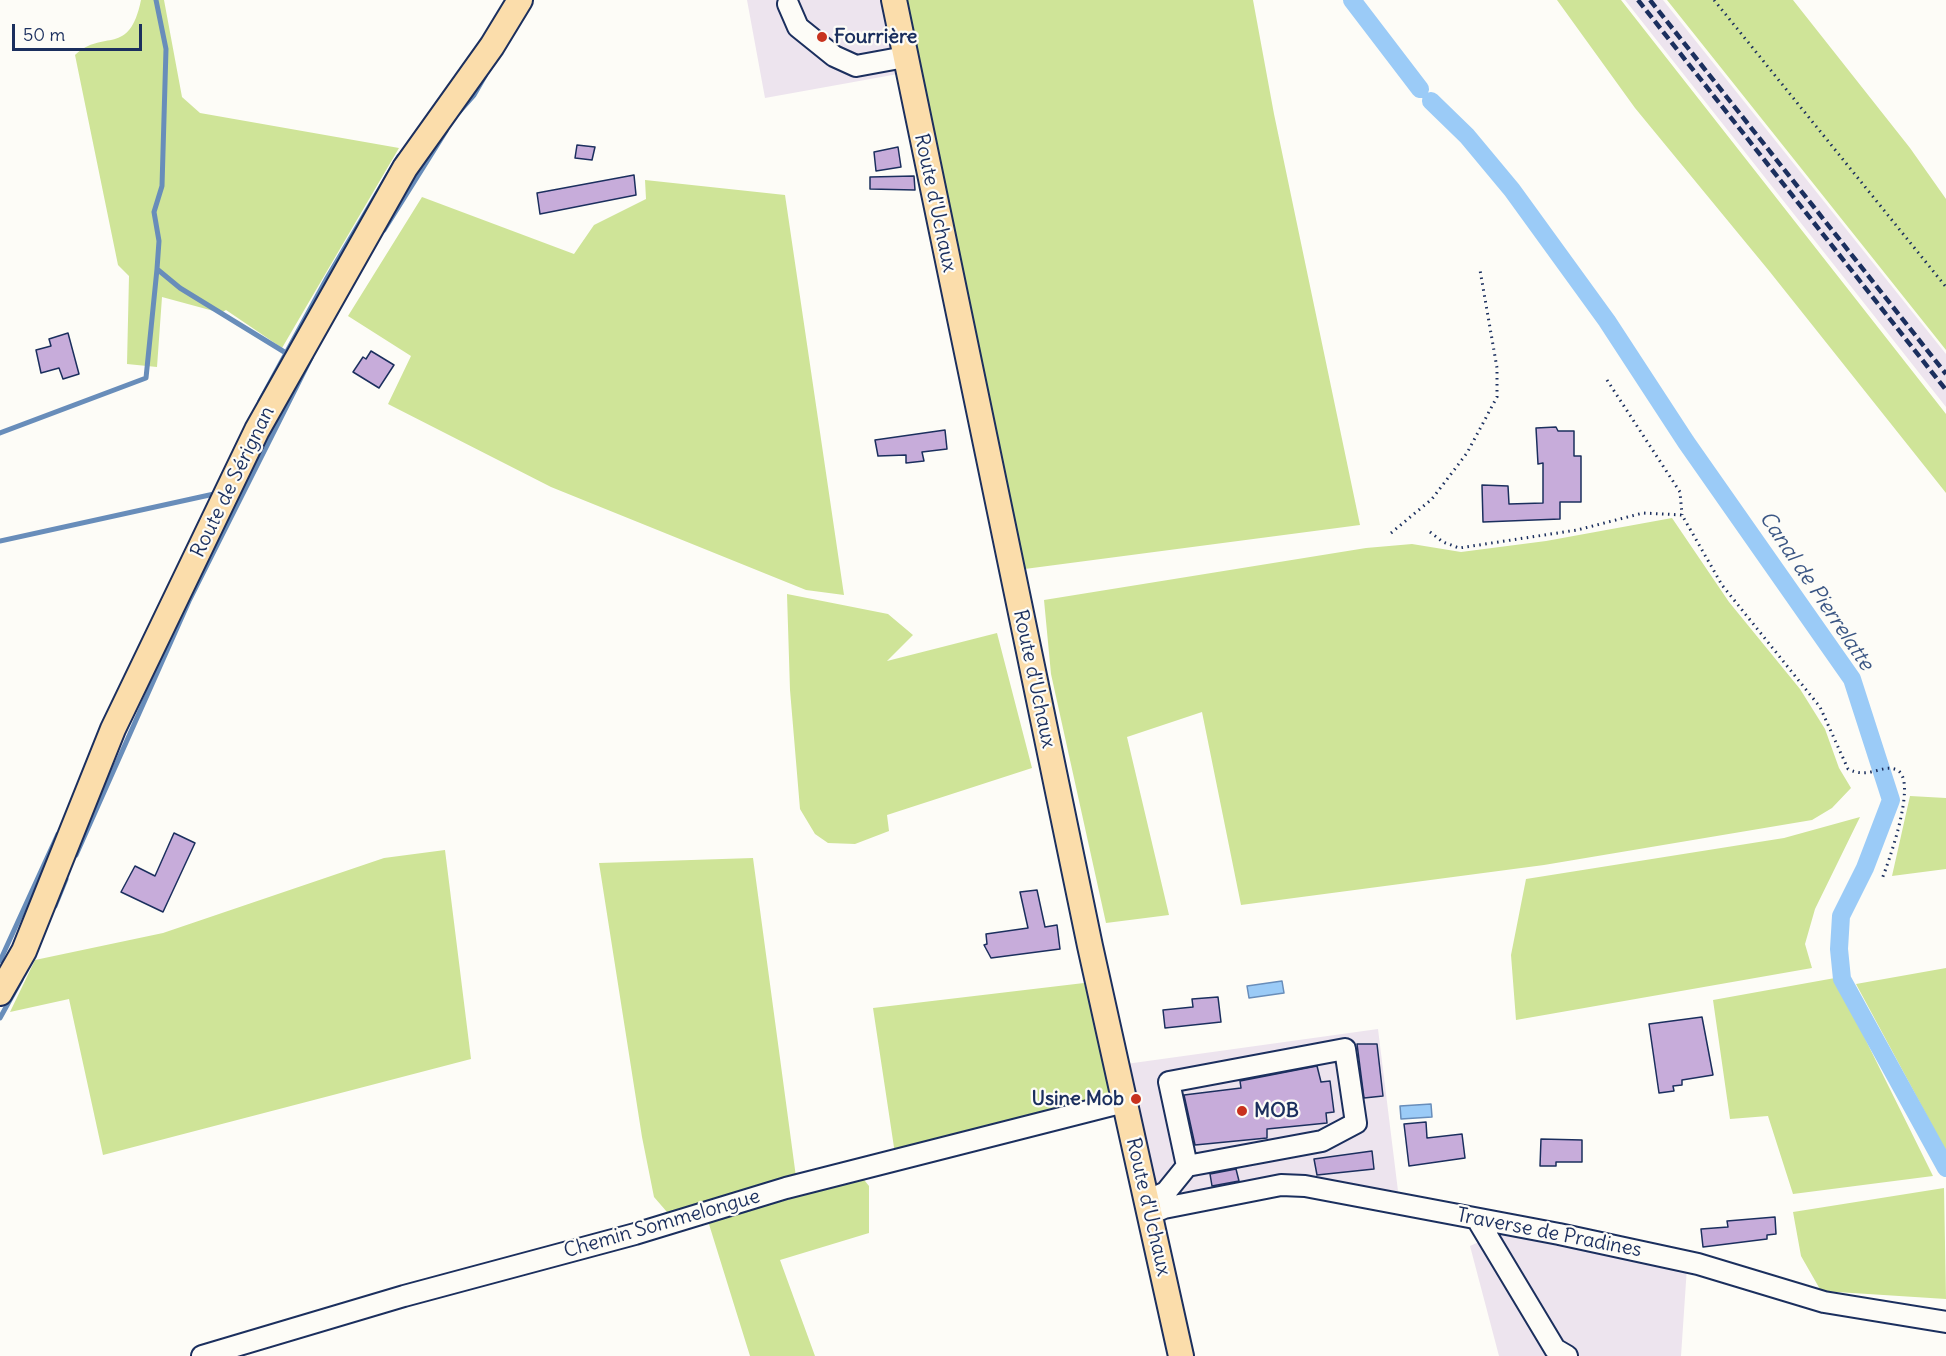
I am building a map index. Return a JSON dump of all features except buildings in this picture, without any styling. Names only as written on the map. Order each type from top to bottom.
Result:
[{"type":"main road","name":"Route de Sérignan","points":[[0,993],[24,951],[114,729],[257,430],[399,177],[492,46],[520,0]]},
{"type":"main road","name":"Route d'Uchaux","points":[[894,0],[1124,1102],[1181,1356]]},
{"type":"street","points":[[788,4],[798,27],[834,56],[856,66],[905,57]]},
{"type":"street","points":[[1148,1207],[1166,1192],[1187,1166],[1322,1141],[1356,1123],[1345,1048],[1169,1082],[1187,1166]]},
{"type":"street","name":"Chemin Sommelongue","points":[[202,1356],[404,1296],[635,1234],[786,1188],[1124,1102]]},
{"type":"street","name":"Traverse de Pradines","points":[[1148,1207],[1164,1208],[1281,1185],[1305,1186],[1698,1264],[1824,1302],[1946,1322]]},
{"type":"street","points":[[1477,1219],[1555,1349],[1567,1356]]},
{"type":"path","points":[[1714,0],[1946,287]]},
{"type":"path","points":[[1391,533],[1432,499],[1467,453],[1497,397],[1497,368],[1480,270]]},
{"type":"path","points":[[1607,380],[1680,492],[1682,515],[1722,585],[1820,707],[1848,769],[1866,774],[1887,768],[1898,770],[1904,777],[1906,789],[1893,850],[1882,879]]},
{"type":"path","points":[[1430,532],[1443,543],[1459,548],[1577,530],[1643,513],[1682,515]]},
{"type":"shaded area","name":"Fourrière","points":[[747,0],[883,0],[898,74],[765,98]]},
{"type":"shaded area","points":[[1625,0],[1663,0],[1946,354],[1946,407]]},
{"type":"shaded area","points":[[1378,1029],[1398,1191],[1293,1178],[1155,1203],[1126,1064]]},
{"type":"shaded area","points":[[1505,1230],[1687,1267],[1681,1356],[1499,1356],[1470,1246]]},
{"type":"green space","points":[[141,0],[164,0],[182,97],[200,113],[399,148],[282,348],[226,310],[221,313],[162,297],[157,367],[127,364],[129,276],[118,265],[75,55],[86,47],[122,36],[130,29],[136,18]]},
{"type":"green space","points":[[907,0],[1253,0],[1274,114],[1360,525],[1017,570],[941,193]]},
{"type":"green space","points":[[1557,0],[1621,0],[1946,414],[1946,493],[1770,272],[1635,108]]},
{"type":"green space","points":[[1667,0],[1793,0],[1910,148],[1946,199],[1946,350]]},
{"type":"green space","points":[[645,180],[785,195],[844,595],[806,590],[551,487],[388,404],[411,356],[348,316],[422,197],[574,254],[594,225],[646,199]]},
{"type":"green space","points":[[1672,518],[1729,602],[1800,689],[1825,729],[1839,768],[1851,788],[1832,808],[1812,820],[1544,865],[1241,905],[1202,712],[1127,737],[1169,915],[1106,923],[1051,674],[1044,600],[1366,548],[1412,544],[1461,552],[1546,541]]},
{"type":"green space","points":[[787,594],[888,614],[913,635],[887,661],[997,633],[1032,768],[887,815],[889,831],[855,844],[828,843],[815,834],[800,809],[790,690]]},
{"type":"green space","points":[[1910,796],[1946,798],[1946,869],[1892,876]]},
{"type":"green space","points":[[1860,817],[1815,909],[1805,944],[1812,968],[1516,1020],[1511,955],[1526,879],[1784,838]]},
{"type":"green space","points":[[445,850],[471,1059],[103,1155],[69,999],[10,1012],[35,960],[163,933],[384,858]]},
{"type":"green space","points":[[753,858],[796,1177],[667,1212],[654,1197],[642,1137],[599,863]]},
{"type":"green space","points":[[1946,968],[1946,1151],[1856,984]]},
{"type":"green space","points":[[1835,978],[1933,1176],[1793,1194],[1768,1116],[1730,1119],[1713,1000]]},
{"type":"green space","points":[[1084,983],[1113,1095],[895,1154],[873,1008]]},
{"type":"green space","points":[[861,1176],[869,1186],[869,1233],[780,1260],[815,1356],[750,1356],[708,1221]]},
{"type":"green space","points":[[1944,1188],[1946,1299],[1821,1291],[1801,1256],[1793,1212]]},
{"type":"water","points":[[1282,981],[1284,993],[1249,998],[1247,986]]},
{"type":"water","points":[[1431,1104],[1432,1117],[1401,1119],[1400,1106]]},
{"type":"waterway","points":[[156,0],[166,49],[162,186],[154,212],[159,241],[157,269],[180,288],[286,353]]},
{"type":"waterway","name":"Canal de Pierrelatte","points":[[1352,0],[1420,89]]},
{"type":"waterway","points":[[459,112],[474,95],[485,76]]},
{"type":"waterway","name":"Canal de Pierrelatte","points":[[1431,101],[1467,136],[1512,190],[1607,321],[1686,442],[1852,679],[1891,800],[1865,868],[1841,916],[1839,949],[1842,979],[1946,1168]]},
{"type":"waterway","points":[[384,230],[446,131]]},
{"type":"waterway","points":[[260,401],[327,278],[399,156]]},
{"type":"waterway","points":[[0,433],[146,378],[157,269]]},
{"type":"waterway","points":[[76,855],[189,601],[311,358]]},
{"type":"waterway","points":[[0,541],[214,494]]},
{"type":"waterway","points":[[0,961],[58,834]]},
{"type":"waterway","points":[[55,906],[66,879]]},
{"type":"waterway","points":[[0,1018],[21,980]]},
{"type":"railway","points":[[1638,0],[1946,390]]},
{"type":"railway","points":[[1650,0],[1946,374]]},
{"type":"place","name":"Fourrière","points":[[822,37]]},
{"type":"place","name":"Usine Mob","points":[[1136,1099]]},
{"type":"place","name":"MOB","points":[[1242,1111]]}]
